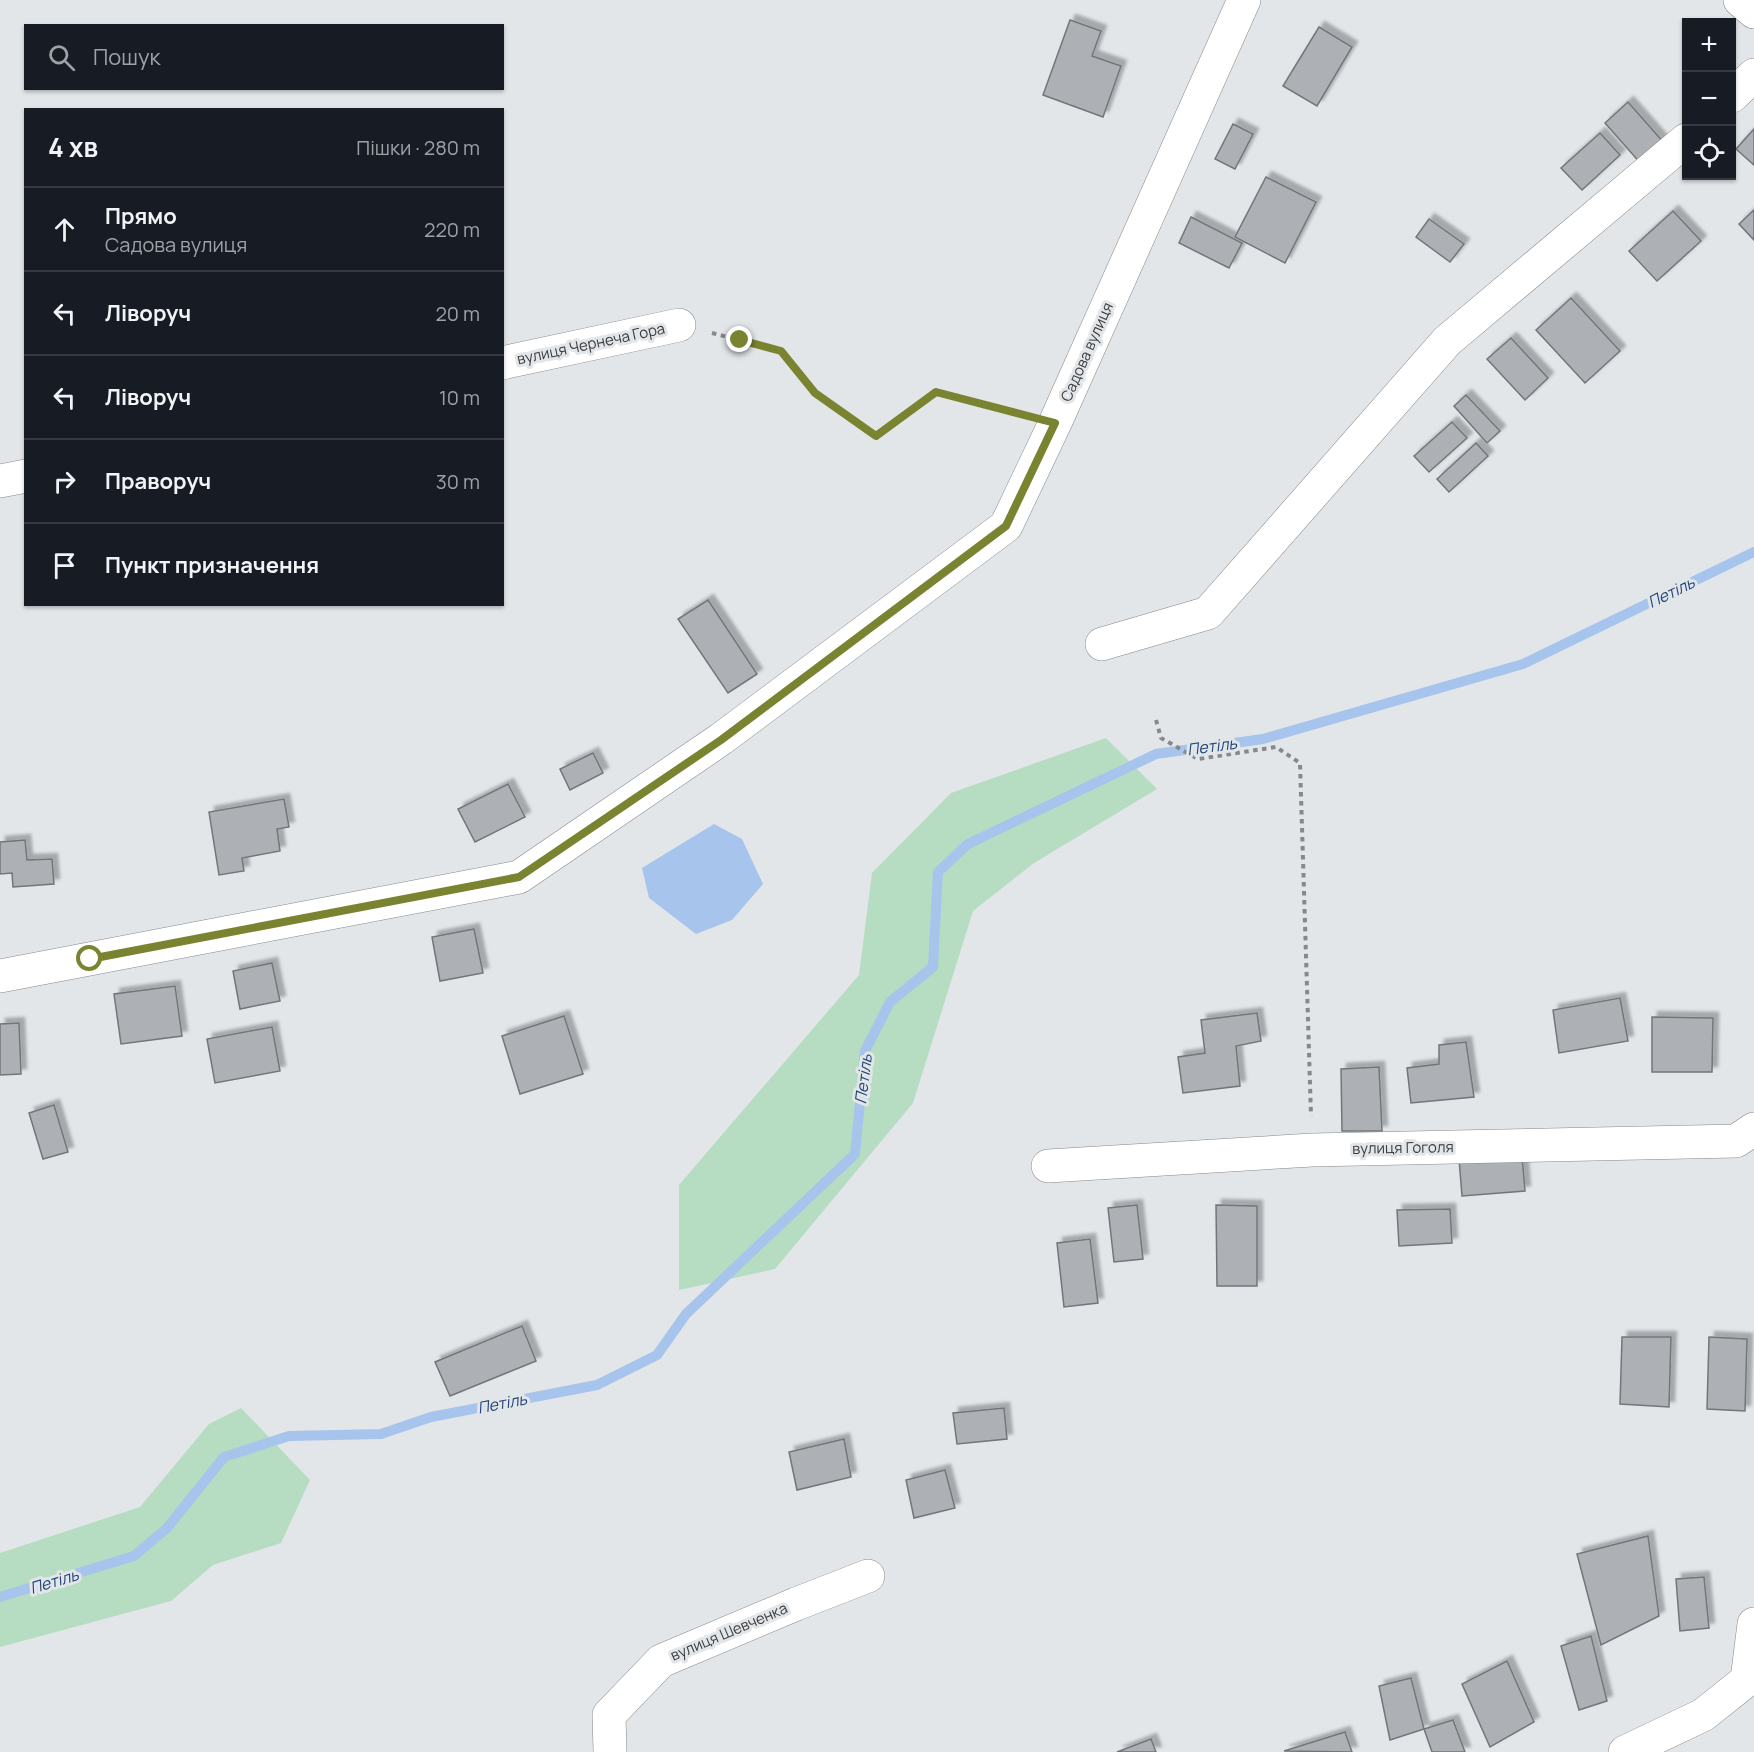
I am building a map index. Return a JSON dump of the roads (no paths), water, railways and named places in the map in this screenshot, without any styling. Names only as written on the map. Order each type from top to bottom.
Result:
[{"type":"street","name":"Садова вулиця","points":[[0,976],[519,877],[721,740],[1006,526],[1055,423],[1244,0]]},
{"type":"street","points":[[1740,0],[1754,12]]},
{"type":"street","points":[[1736,91],[1754,75]]},
{"type":"street","points":[[1102,644],[1208,613],[1447,341],[1682,143]]},
{"type":"street","name":"вулиця Чернеча Гора","points":[[504,363],[679,325]]},
{"type":"street","points":[[0,481],[24,476]]},
{"type":"street","name":"вулиця Гоголя","points":[[1048,1166],[1312,1150],[1736,1141],[1754,1129]]},
{"type":"street","name":"вулиця Шевченка","points":[[610,1752],[609,1715],[662,1661],[868,1576]]},
{"type":"street","points":[[1625,1752],[1703,1715],[1750,1688],[1754,1624]]},
{"type":"water","points":[[714,824],[742,839],[763,884],[732,920],[696,934],[649,898],[642,868]]},
{"type":"waterway","name":"Петіль","points":[[0,1597],[134,1556],[167,1528],[224,1457],[289,1436],[381,1434],[431,1417],[597,1385],[657,1355],[686,1314],[855,1154],[865,1051],[890,1002],[933,967],[938,872],[968,844],[1156,754],[1263,739],[1523,664],[1754,552]]}]
